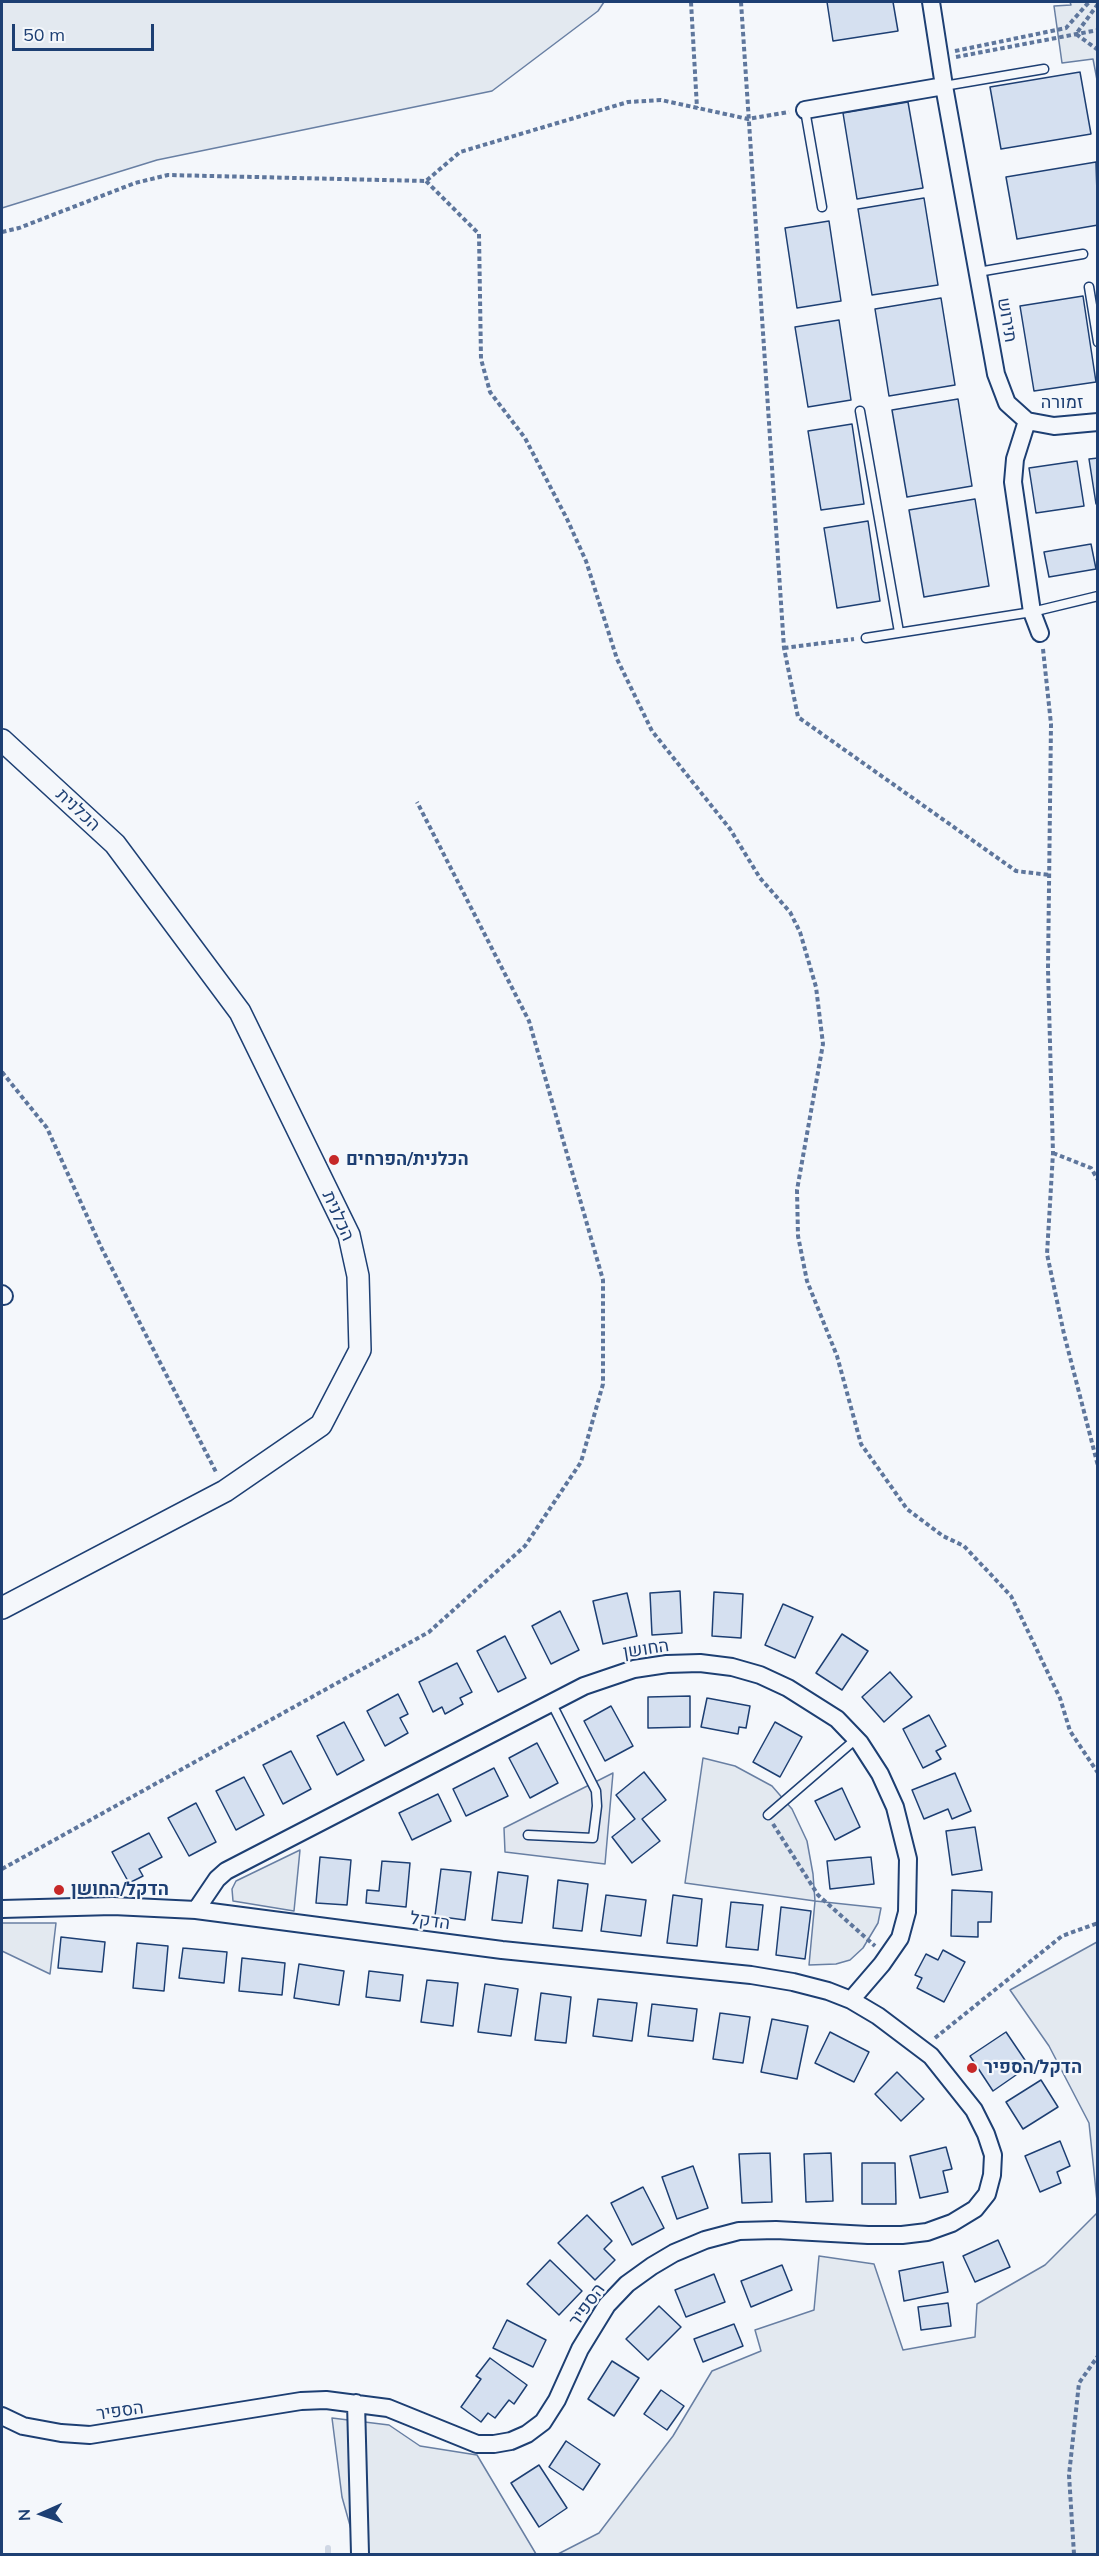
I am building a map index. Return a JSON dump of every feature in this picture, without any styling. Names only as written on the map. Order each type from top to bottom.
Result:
[{"type":"street","name":"תירוש","points":[[931,2],[944,86],[1001,392],[1007,403],[1027,421]]},
{"type":"street","points":[[805,110],[944,86]]},
{"type":"street","points":[[1027,421],[1015,459],[1013,482],[1032,612],[1041,633]]},
{"type":"street","name":"זמורה","points":[[1027,421],[1054,426],[1098,422]]},
{"type":"street","name":"הכלנית","points":[[2,740],[115,844],[240,1012],[349,1235],[358,1275],[360,1350],[321,1425],[225,1491],[2,1608]]},
{"type":"street","name":"החושן","points":[[196,1910],[216,1879],[226,1871],[584,1686],[634,1669],[667,1664],[700,1663],[732,1667],[760,1675],[816,1704],[837,1719],[856,1739],[880,1774],[895,1807],[908,1859],[907,1912],[900,1938],[850,2000]]},
{"type":"street","name":"הדקל","points":[[2,1910],[113,1906],[196,1910],[502,1950],[752,1975],[828,1991],[850,2000]]},
{"type":"street","name":"הספיר","points":[[2,2416],[32,2428],[90,2435],[301,2401],[326,2400],[388,2408],[477,2444],[511,2441],[527,2434],[543,2422],[588,2334],[607,2306],[627,2284],[674,2253],[705,2240],[739,2231],[776,2230],[902,2235],[927,2232],[952,2223],[975,2209],[987,2194],[992,2175],[993,2155],[975,2110],[946,2074],[921,2049],[878,2016],[850,2000]]},
{"type":"street","points":[[356,2403],[360,2554]]},
{"type":"lane","points":[[944,86],[1044,69]]},
{"type":"lane","points":[[805,110],[822,207]]},
{"type":"lane","points":[[978,272],[1083,254]]},
{"type":"lane","points":[[1089,287],[1098,342]]},
{"type":"lane","points":[[860,411],[899,632]]},
{"type":"lane","points":[[866,638],[1032,612],[1098,597]]},
{"type":"lane","points":[[528,1835],[593,1838],[597,1806],[596,1791],[552,1702]]},
{"type":"lane","points":[[768,1815],[856,1739]]},
{"type":"path","points":[[691,2],[697,108]]},
{"type":"path","points":[[741,2],[784,648],[798,717],[1016,872],[1050,875]]},
{"type":"path","points":[[940,57],[1066,28],[1089,2]]},
{"type":"path","points":[[1076,34],[1098,4]]},
{"type":"path","points":[[940,57],[1098,30]]},
{"type":"path","points":[[1076,34],[1098,50]]},
{"type":"path","points":[[426,182],[460,152],[628,102],[661,100],[748,119],[805,110]]},
{"type":"path","points":[[2,231],[19,228],[135,183],[168,175],[426,182],[479,234],[481,359],[490,392],[525,438],[567,519],[586,561],[617,659],[652,731],[730,829],[759,878],[790,912],[800,933],[816,987],[823,1044],[797,1191],[798,1236],[807,1281],[837,1356],[861,1444],[907,1509],[944,1536],[964,1546],[1011,1596],[1060,1698],[1070,1731],[1098,1773]]},
{"type":"path","points":[[784,648],[866,638]]},
{"type":"path","points":[[1045,660],[1051,724],[1048,969],[1053,1153],[1047,1254],[1064,1334],[1098,1466]]},
{"type":"path","points":[[2,1869],[429,1632],[525,1546],[581,1462],[603,1384],[603,1280],[529,1021],[417,802]]},
{"type":"path","points":[[2,1072],[47,1128],[102,1249],[225,1491]]},
{"type":"path","points":[[1053,1153],[1091,1168],[1098,1180]]},
{"type":"path","points":[[768,1815],[818,1895],[887,1956]]},
{"type":"path","points":[[921,2049],[1062,1936],[1098,1923]]},
{"type":"path","points":[[1074,2554],[1069,2475],[1079,2383],[1098,2356]]},
{"type":"shaded area","points":[[2,2],[604,2],[598,11],[492,91],[157,160],[2,208]]},
{"type":"shaded area","points":[[1070,2],[1097,2],[1097,80],[1093,59],[1062,63],[1054,6],[1071,5]]},
{"type":"shaded area","points":[[703,1758],[735,1766],[772,1786],[792,1809],[807,1841],[815,1901],[685,1883]]},
{"type":"shaded area","points":[[613,1773],[605,1864],[505,1852],[504,1828]]},
{"type":"shaded area","points":[[300,1850],[294,1911],[233,1901],[232,1889],[236,1881]]},
{"type":"shaded area","points":[[815,1901],[881,1908],[878,1923],[863,1948],[850,1960],[836,1964],[809,1965]]},
{"type":"shaded area","points":[[2,1923],[56,1923],[50,1974],[2,1951]]},
{"type":"shaded area","points":[[1097,1942],[1097,2201],[1089,2123],[1049,2046],[1010,1990]]},
{"type":"shaded area","points":[[1097,2213],[1097,2554],[558,2554],[599,2533],[673,2436],[712,2371],[761,2351],[755,2330],[814,2310],[819,2256],[874,2264],[903,2350],[975,2337],[977,2304],[1045,2265]]},
{"type":"shaded area","points":[[332,2418],[389,2425],[420,2446],[477,2455],[536,2554],[358,2554],[342,2497]]},
{"type":"building","points":[[827,2],[893,2],[898,31],[833,41]]},
{"type":"building","points":[[1080,72],[1091,134],[1001,149],[990,87]]},
{"type":"building","points":[[908,102],[923,188],[857,199],[843,113]]},
{"type":"building","points":[[1096,162],[1098,225],[1017,239],[1006,177]]},
{"type":"building","points":[[924,198],[938,285],[872,295],[858,209]]},
{"type":"building","points":[[829,221],[841,301],[797,308],[785,228]]},
{"type":"building","points":[[1083,296],[1096,382],[1034,391],[1020,306]]},
{"type":"building","points":[[941,298],[955,385],[889,396],[875,309]]},
{"type":"building","points":[[839,320],[851,400],[808,407],[795,327]]},
{"type":"building","points":[[958,399],[972,486],[907,497],[892,410]]},
{"type":"building","points":[[852,424],[864,504],[821,510],[808,431]]},
{"type":"building","points":[[1098,458],[1098,504],[1096,504],[1089,459]]},
{"type":"building","points":[[1077,461],[1084,506],[1036,513],[1029,468]]},
{"type":"building","points":[[975,499],[989,586],[924,597],[909,510]]},
{"type":"building","points":[[868,521],[880,601],[837,608],[824,528]]},
{"type":"building","points":[[1091,544],[1096,569],[1049,577],[1044,552]]},
{"type":"building","points":[[680,1591],[682,1633],[652,1635],[650,1593]]},
{"type":"building","points":[[714,1592],[743,1594],[741,1638],[712,1636]]},
{"type":"building","points":[[627,1593],[637,1636],[603,1644],[593,1601]]},
{"type":"building","points":[[783,1604],[813,1617],[795,1658],[765,1645]]},
{"type":"building","points":[[560,1611],[579,1650],[551,1664],[532,1626]]},
{"type":"building","points":[[842,1634],[868,1651],[842,1690],[816,1673]]},
{"type":"building","points":[[505,1636],[526,1678],[498,1692],[477,1651]]},
{"type":"building","points":[[457,1663],[472,1692],[460,1698],[463,1704],[445,1714],[442,1707],[433,1712],[419,1682]]},
{"type":"building","points":[[890,1672],[912,1697],[884,1722],[862,1697]]},
{"type":"building","points":[[398,1694],[408,1714],[400,1718],[408,1733],[385,1746],[367,1711]]},
{"type":"building","points":[[690,1696],[690,1727],[648,1728],[648,1697]]},
{"type":"building","points":[[707,1698],[750,1706],[746,1728],[739,1727],[738,1734],[701,1727]]},
{"type":"building","points":[[611,1706],[633,1746],[605,1761],[584,1721]]},
{"type":"building","points":[[929,1715],[946,1746],[936,1751],[941,1759],[923,1768],[903,1729]]},
{"type":"building","points":[[344,1722],[364,1760],[337,1775],[317,1736]]},
{"type":"building","points":[[775,1722],[802,1737],[780,1777],[753,1762]]},
{"type":"building","points":[[537,1743],[558,1783],[530,1798],[509,1758]]},
{"type":"building","points":[[291,1751],[311,1789],[283,1804],[263,1765]]},
{"type":"building","points":[[494,1768],[508,1796],[466,1816],[453,1789]]},
{"type":"building","points":[[644,1772],[666,1800],[642,1819],[660,1841],[632,1863],[612,1837],[635,1819],[616,1795]]},
{"type":"building","points":[[955,1773],[971,1811],[952,1819],[948,1809],[924,1819],[912,1790]]},
{"type":"building","points":[[244,1777],[264,1815],[236,1830],[216,1791]]},
{"type":"building","points":[[842,1788],[860,1827],[835,1840],[815,1801]]},
{"type":"building","points":[[438,1794],[451,1821],[412,1840],[399,1813]]},
{"type":"building","points":[[196,1803],[216,1842],[189,1856],[168,1818]]},
{"type":"building","points":[[975,1827],[982,1870],[952,1875],[946,1831]]},
{"type":"building","points":[[149,1833],[162,1857],[139,1869],[143,1876],[129,1883],[112,1852]]},
{"type":"building","points":[[320,1857],[351,1860],[347,1905],[316,1903]]},
{"type":"building","points":[[871,1857],[874,1884],[830,1889],[827,1861]]},
{"type":"building","points":[[382,1861],[410,1863],[406,1907],[366,1903],[367,1890],[379,1891]]},
{"type":"building","points":[[441,1869],[471,1872],[465,1920],[435,1916]]},
{"type":"building","points":[[498,1872],[528,1876],[522,1923],[492,1920]]},
{"type":"building","points":[[558,1880],[588,1884],[582,1931],[553,1928]]},
{"type":"building","points":[[952,1890],[992,1892],[991,1922],[978,1922],[978,1937],[951,1936]]},
{"type":"building","points":[[606,1895],[646,1900],[641,1936],[601,1931]]},
{"type":"building","points":[[673,1895],[702,1899],[697,1946],[667,1943]]},
{"type":"building","points":[[731,1902],[763,1905],[758,1950],[726,1947]]},
{"type":"building","points":[[781,1907],[811,1911],[805,1959],[776,1955]]},
{"type":"building","points":[[61,1937],[105,1942],[102,1972],[58,1968]]},
{"type":"building","points":[[137,1943],[168,1946],[164,1991],[133,1988]]},
{"type":"building","points":[[183,1948],[227,1952],[224,1983],[179,1978]]},
{"type":"building","points":[[943,1950],[965,1962],[944,2002],[917,1988],[922,1978],[915,1975],[926,1954],[938,1960]]},
{"type":"building","points":[[242,1958],[285,1963],[282,1995],[239,1991]]},
{"type":"building","points":[[299,1964],[344,1971],[339,2005],[294,1998]]},
{"type":"building","points":[[369,1971],[403,1975],[400,2001],[366,1997]]},
{"type":"building","points":[[427,1980],[458,1983],[453,2026],[421,2022]]},
{"type":"building","points":[[485,1984],[518,1989],[511,2036],[478,2032]]},
{"type":"building","points":[[541,1993],[571,1997],[566,2043],[535,2040]]},
{"type":"building","points":[[598,1999],[637,2003],[632,2041],[593,2036]]},
{"type":"building","points":[[652,2004],[697,2009],[693,2041],[648,2036]]},
{"type":"building","points":[[720,2013],[750,2017],[743,2063],[713,2059]]},
{"type":"building","points":[[772,2019],[808,2026],[797,2079],[761,2072]]},
{"type":"building","points":[[830,2032],[869,2052],[854,2082],[815,2063]]},
{"type":"building","points":[[1006,2032],[1029,2066],[993,2091],[970,2056]]},
{"type":"building","points":[[897,2072],[924,2099],[901,2121],[875,2094]]},
{"type":"building","points":[[1041,2080],[1058,2107],[1023,2129],[1006,2102]]},
{"type":"building","points":[[1060,2141],[1070,2166],[1057,2172],[1061,2183],[1040,2192],[1025,2156]]},
{"type":"building","points":[[946,2147],[952,2169],[943,2171],[948,2192],[920,2198],[910,2156]]},
{"type":"building","points":[[770,2153],[772,2202],[742,2203],[739,2154]]},
{"type":"building","points":[[831,2153],[833,2201],[806,2202],[804,2154]]},
{"type":"building","points":[[862,2163],[895,2163],[896,2204],[862,2204]]},
{"type":"building","points":[[693,2166],[708,2208],[677,2219],[662,2177]]},
{"type":"building","points":[[643,2187],[664,2228],[632,2245],[611,2203]]},
{"type":"building","points":[[587,2215],[612,2241],[604,2249],[615,2260],[595,2280],[558,2243]]},
{"type":"building","points":[[998,2240],[1010,2267],[975,2282],[963,2256]]},
{"type":"building","points":[[550,2260],[582,2291],[559,2315],[527,2284]]},
{"type":"building","points":[[943,2262],[948,2292],[904,2301],[899,2271]]},
{"type":"building","points":[[782,2265],[792,2290],[751,2307],[741,2281]]},
{"type":"building","points":[[714,2274],[725,2302],[686,2317],[675,2290]]},
{"type":"building","points":[[948,2303],[951,2326],[921,2330],[918,2307]]},
{"type":"building","points":[[659,2306],[681,2327],[648,2360],[626,2339]]},
{"type":"building","points":[[507,2320],[546,2340],[533,2367],[493,2348]]},
{"type":"building","points":[[734,2324],[743,2346],[703,2362],[694,2339]]},
{"type":"building","points":[[490,2358],[527,2385],[514,2404],[509,2400],[495,2418],[488,2413],[481,2422],[461,2407],[481,2379],[476,2376]]},
{"type":"building","points":[[612,2361],[639,2378],[614,2416],[588,2399]]},
{"type":"building","points":[[661,2390],[684,2406],[667,2430],[644,2414]]},
{"type":"building","points":[[566,2441],[600,2464],[583,2490],[549,2467]]},
{"type":"building","points":[[539,2465],[567,2508],[539,2527],[511,2483]]},
{"type":"waterway","points":[[328,2548],[328,2554]]},
{"type":"place","name":"הכלנית/הפרחים","points":[[334,1160]]},
{"type":"place","name":"הדקל/החושן","points":[[59,1890]]},
{"type":"place","name":"הדקל/הספיר","points":[[972,2068]]}]
